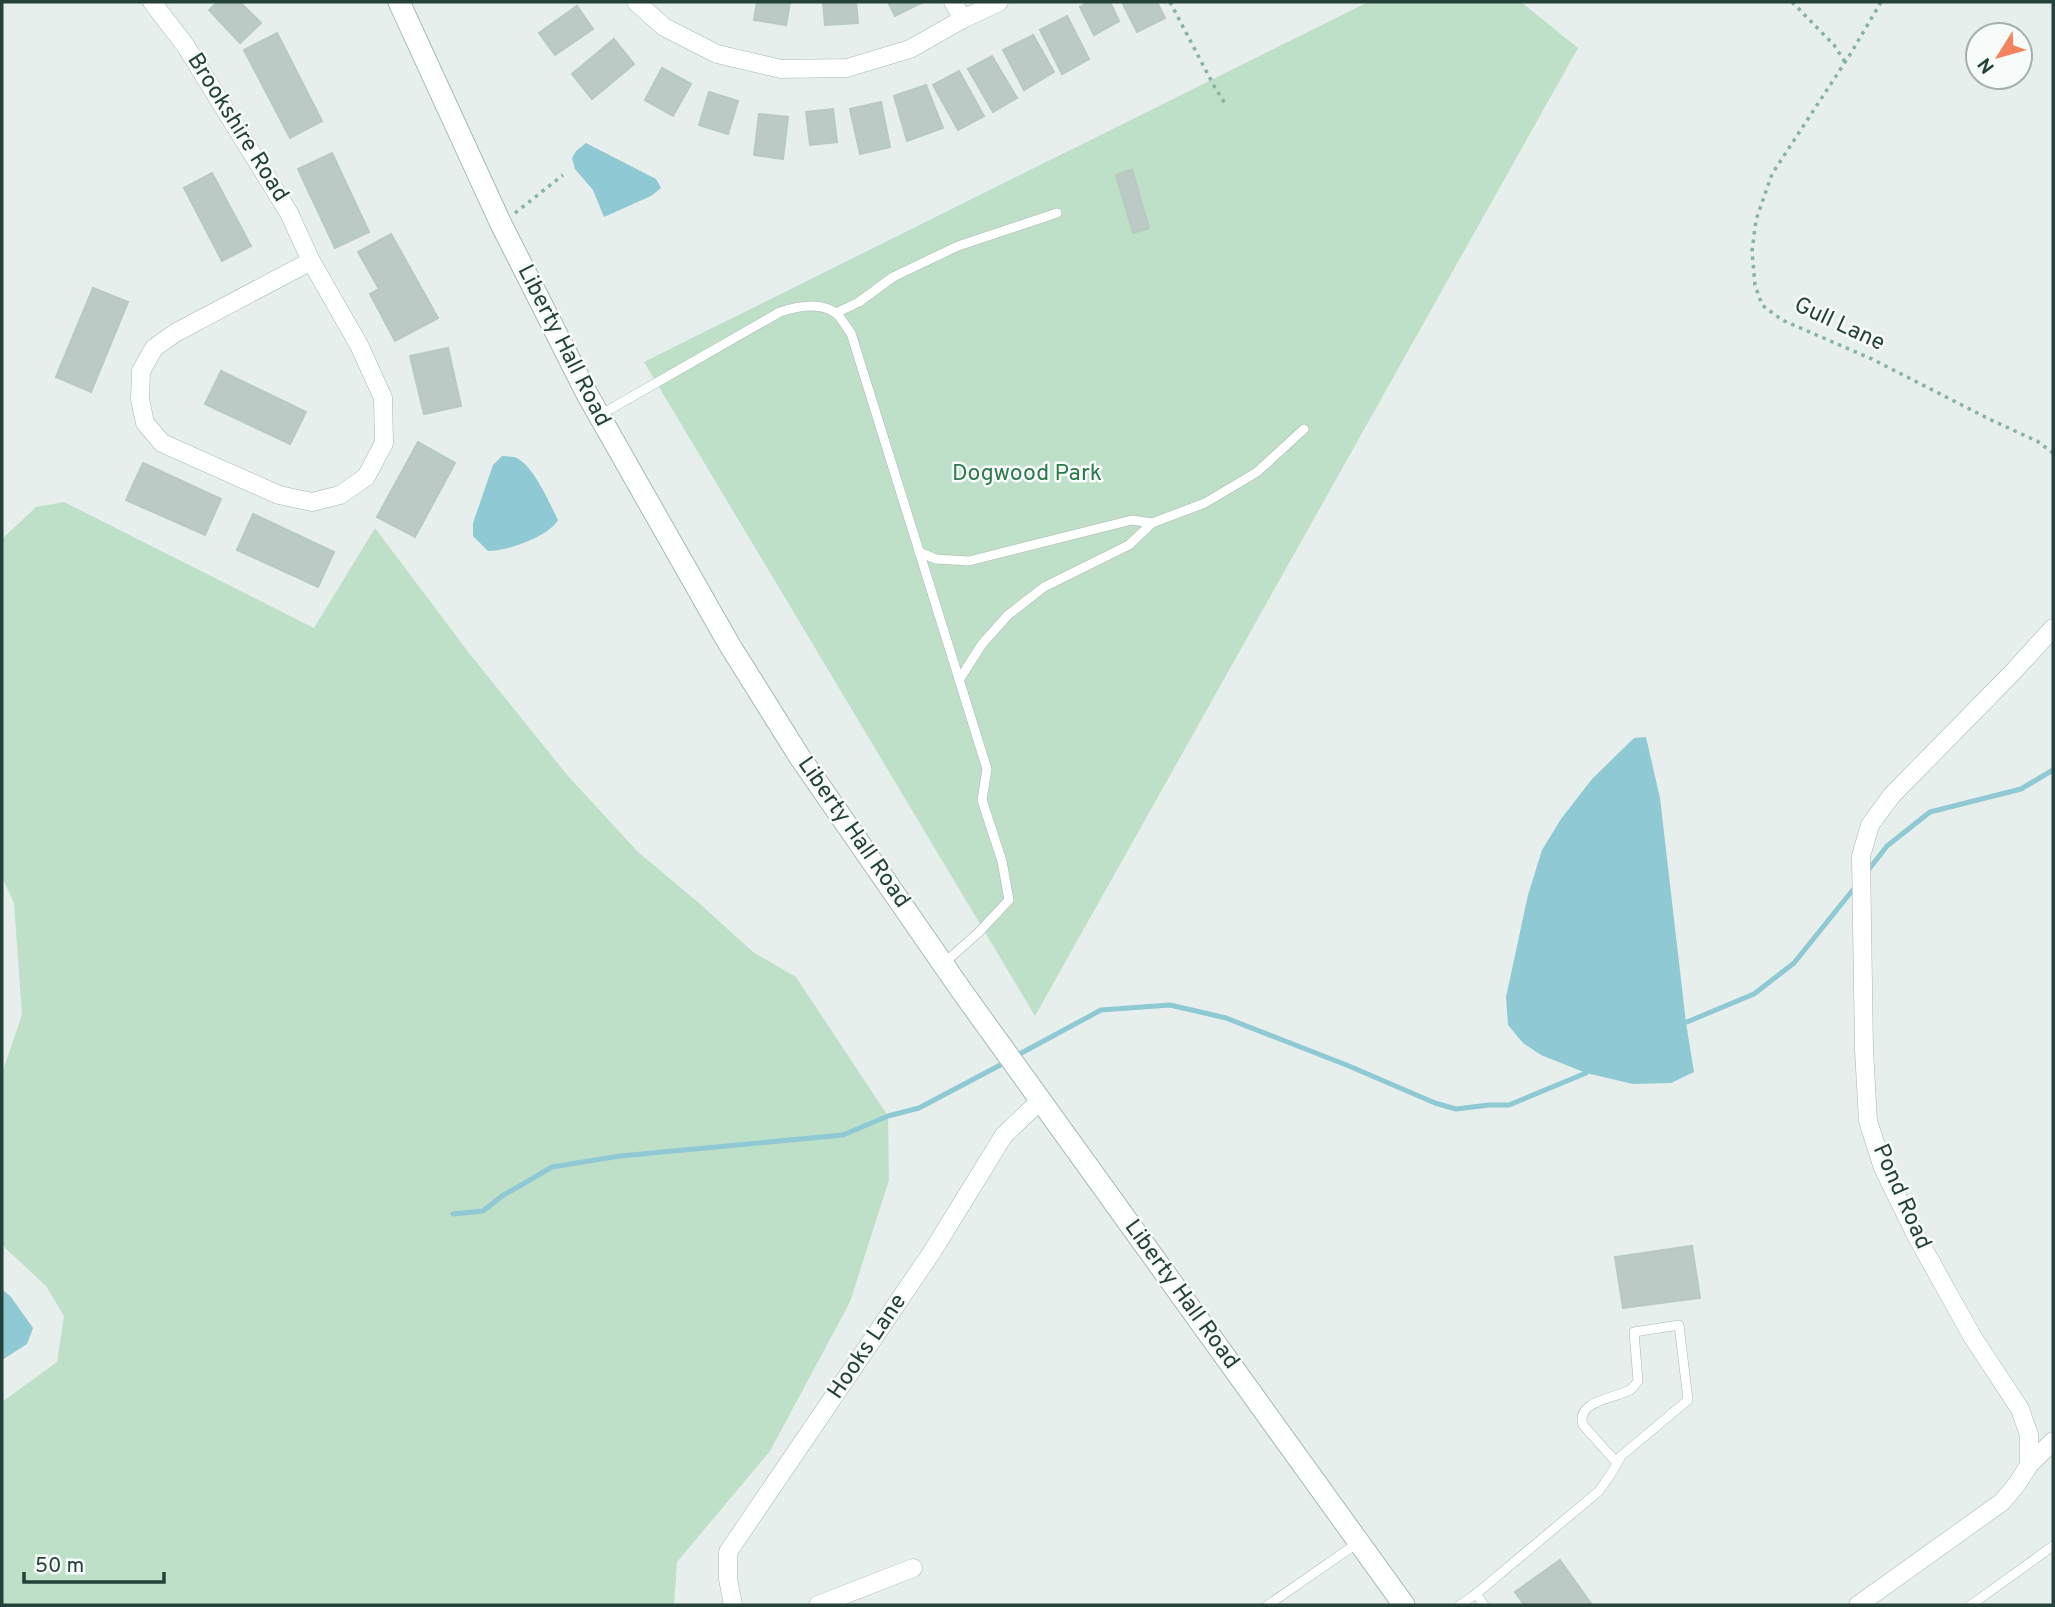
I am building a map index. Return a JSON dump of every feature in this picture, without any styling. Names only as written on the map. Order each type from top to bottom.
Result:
[{"type":"main road","name":"Liberty Hall Road","points":[[399,2],[501,224],[599,416],[736,656],[799,756],[943,964],[1404,1605]]},
{"type":"street","name":"Brookshire Road","points":[[152,2],[185,45],[289,213],[311,261],[359,345],[383,398],[384,443],[366,477],[340,495],[312,502],[279,495],[162,443],[145,423],[140,399],[141,371],[154,348],[175,333],[311,261]]},
{"type":"street","points":[[636,2],[664,27],[717,54],[781,69],[847,68],[910,49],[999,2]]},
{"type":"street","points":[[953,2],[963,19]]},
{"type":"street","name":"Pond Road","points":[[2029,1465],[2029,1435],[2020,1409],[1972,1336],[1918,1239],[1883,1168],[1868,1121],[1864,1050],[1861,856],[1870,825],[1892,795],[2053,628]]},
{"type":"street","name":"Hooks Lane","points":[[733,1605],[728,1579],[729,1552],[932,1252],[1004,1135],[1041,1101]]},
{"type":"street","points":[[1858,1605],[2002,1502],[2029,1465],[2053,1441]]},
{"type":"street","points":[[818,1605],[913,1569]]},
{"type":"lane","points":[[836,313],[859,302],[893,277],[958,246],[1057,213]]},
{"type":"lane","points":[[599,416],[780,312],[797,307],[819,306],[836,313],[851,333],[987,769],[982,800],[1002,861],[1009,900],[978,933],[943,964]]},
{"type":"lane","points":[[960,680],[982,644],[1008,615],[1044,587],[1129,545],[1152,523],[1205,503],[1257,472],[1304,429]]},
{"type":"lane","points":[[919,552],[936,558],[969,561],[1132,520],[1152,523]]},
{"type":"lane","points":[[1460,1605],[1599,1491],[1617,1464],[1620,1456],[1688,1400],[1679,1325],[1634,1332],[1639,1381],[1632,1389],[1597,1402],[1584,1411],[1581,1419],[1583,1425],[1617,1464]]},
{"type":"lane","points":[[1268,1605],[1359,1542]]},
{"type":"lane","points":[[1971,1605],[2053,1546]]},
{"type":"lane","points":[[1476,1594],[1485,1605]]},
{"type":"path","points":[[1170,2],[1226,105]]},
{"type":"path","points":[[1792,2],[1834,45],[1845,62]]},
{"type":"path","name":"Gull Lane","points":[[1881,2],[1772,174],[1756,220],[1752,251],[1755,285],[1762,305],[1782,320],[1872,359],[1935,393],[2037,441],[2053,453]]},
{"type":"path","points":[[501,224],[563,175]]},
{"type":"green space","name":"Dogwood Park","points":[[1368,2],[1521,2],[1578,48],[1035,1016],[644,362]]},
{"type":"green space","points":[[64,502],[314,628],[375,528],[469,653],[568,776],[638,852],[753,952],[796,977],[888,1116],[889,1180],[850,1302],[770,1451],[677,1562],[674,1605],[2,1605],[2,1402],[57,1362],[64,1316],[46,1286],[2,1245],[2,1073],[22,1015],[14,903],[2,877],[2,539],[36,507]]},
{"type":"water","points":[[586,143],[656,179],[661,188],[651,196],[604,217],[593,190],[575,169],[572,158]]},
{"type":"water","points":[[502,456],[521,460],[540,484],[558,520],[546,532],[526,542],[506,549],[488,551],[473,536],[473,523],[493,465]]},
{"type":"water","points":[[1646,737],[1660,798],[1694,1072],[1671,1083],[1633,1084],[1586,1073],[1541,1055],[1523,1043],[1508,1025],[1506,997],[1528,895],[1542,850],[1561,819],[1592,779],[1634,738]]},
{"type":"water","points":[[2,1289],[33,1328],[27,1344],[2,1360]]},
{"type":"building","points":[[218,2],[240,2],[261,23],[240,43],[209,10]]},
{"type":"building","points":[[757,2],[790,2],[786,25],[754,20]]},
{"type":"building","points":[[823,2],[856,2],[858,23],[825,25]]},
{"type":"building","points":[[888,2],[923,2],[895,16]]},
{"type":"building","points":[[1089,2],[1110,2],[1119,21],[1094,35],[1080,7]]},
{"type":"building","points":[[1122,2],[1157,2],[1165,18],[1137,32]]},
{"type":"building","points":[[577,6],[593,29],[555,55],[539,33]]},
{"type":"building","points":[[1067,16],[1089,59],[1062,74],[1040,30]]},
{"type":"building","points":[[277,33],[322,121],[290,138],[244,50]]},
{"type":"building","points":[[1033,35],[1054,72],[1024,90],[1003,50]]},
{"type":"building","points":[[614,39],[634,64],[592,99],[572,74]]},
{"type":"building","points":[[992,56],[1017,98],[993,112],[968,69]]},
{"type":"building","points":[[662,68],[691,84],[673,116],[645,100]]},
{"type":"building","points":[[959,71],[984,116],[958,130],[933,85]]},
{"type":"building","points":[[926,85],[943,128],[907,141],[894,96]]},
{"type":"building","points":[[709,92],[738,101],[728,134],[699,125]]},
{"type":"building","points":[[881,102],[890,147],[860,154],[850,109]]},
{"type":"building","points":[[833,109],[837,142],[810,145],[806,112]]},
{"type":"building","points":[[759,114],[788,117],[783,159],[754,155]]},
{"type":"building","points":[[332,153],[369,232],[335,248],[298,169]]},
{"type":"building","points":[[1132,169],[1149,228],[1133,233],[1116,175]]},
{"type":"building","points":[[212,173],[251,246],[222,261],[184,188]]},
{"type":"building","points":[[391,234],[438,318],[395,341],[370,294],[379,289],[358,252]]},
{"type":"building","points":[[93,288],[128,302],[91,392],[56,377]]},
{"type":"building","points":[[448,348],[461,406],[424,414],[410,356]]},
{"type":"building","points":[[221,371],[306,412],[290,444],[205,404]]},
{"type":"building","points":[[418,442],[455,463],[415,537],[377,517]]},
{"type":"building","points":[[143,463],[221,499],[205,535],[126,500]]},
{"type":"building","points":[[253,514],[334,552],[318,587],[237,550]]},
{"type":"building","points":[[1692,1246],[1700,1298],[1623,1308],[1615,1257]]},
{"type":"building","points":[[1560,1560],[1592,1605],[1524,1605],[1515,1592]]},
{"type":"waterway","points":[[1866,873],[1887,846],[1930,812],[2021,789],[2053,770]]},
{"type":"waterway","points":[[1687,1022],[1754,994],[1794,963],[1856,886]]},
{"type":"waterway","points":[[1014,1057],[1101,1010],[1170,1005],[1226,1018],[1435,1103],[1456,1109],[1509,1105],[1586,1073]]},
{"type":"waterway","points":[[453,1214],[483,1211],[502,1196],[552,1167],[620,1156],[843,1135],[888,1116],[919,1108],[1006,1062]]}]
